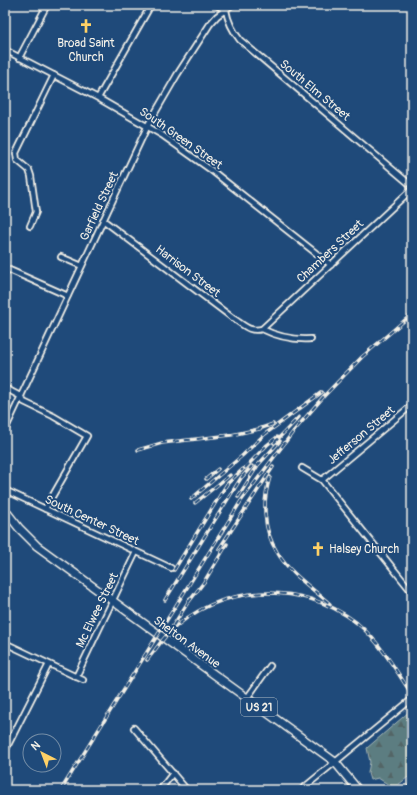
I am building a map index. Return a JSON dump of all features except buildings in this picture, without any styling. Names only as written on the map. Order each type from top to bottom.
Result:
[{"type":"main road","name":"Shelton Avenue","points":[[5,510],[19,528],[37,546],[112,602],[335,762],[358,790]]},
{"type":"street","points":[[19,58],[47,5]]},
{"type":"street","points":[[98,98],[151,5]]},
{"type":"street","points":[[216,5],[226,10]]},
{"type":"street","name":"Garfield Street","points":[[5,430],[148,125],[177,75],[210,24],[217,16],[232,5]]},
{"type":"street","name":"South Elm Street","points":[[226,10],[228,21],[240,40],[412,186]]},
{"type":"street","name":"South Green Street","points":[[5,50],[148,125],[211,170],[331,265]]},
{"type":"street","points":[[30,226],[36,212],[31,176],[29,170],[17,160],[16,157],[54,75]]},
{"type":"street","name":"Chambers Street","points":[[262,329],[412,189]]},
{"type":"street","name":"Harrison Street","points":[[103,220],[247,328],[251,330],[262,329],[274,334],[298,340],[311,339]]},
{"type":"street","points":[[60,257],[82,266]]},
{"type":"street","points":[[5,268],[68,296]]},
{"type":"street","points":[[5,388],[20,396],[24,402],[53,416],[87,436],[45,509]]},
{"type":"street","name":"Jefferson Street","points":[[322,480],[412,405]]},
{"type":"street","points":[[302,468],[322,480],[412,592]]},
{"type":"street","name":"South Center Street","points":[[5,490],[171,568]]},
{"type":"street","name":"Mc Elwee Street","points":[[76,677],[136,552]]},
{"type":"street","points":[[5,643],[83,680]]},
{"type":"street","points":[[5,751],[49,664]]},
{"type":"street","points":[[247,698],[270,666]]},
{"type":"street","points":[[301,790],[412,700]]},
{"type":"street","points":[[134,728],[187,790]]},
{"type":"street","points":[[160,790],[173,773]]},
{"type":"green space","points":[[410,711],[412,712],[412,774],[394,788],[378,778],[370,780],[368,773],[370,762],[367,748]]},
{"type":"railway","points":[[61,790],[241,501],[293,432],[324,396],[362,357],[412,314]]},
{"type":"railway","points":[[191,499],[243,455],[265,434],[322,392]]},
{"type":"railway","points":[[274,443],[299,417]]},
{"type":"railway","points":[[138,450],[162,443],[231,435],[259,429],[273,424]]},
{"type":"railway","points":[[245,468],[267,445],[277,437]]},
{"type":"railway","points":[[238,497],[258,465],[280,441]]},
{"type":"railway","points":[[165,600],[241,478],[252,466]]},
{"type":"railway","points":[[219,549],[273,467]]},
{"type":"railway","points":[[206,479],[218,469]]},
{"type":"railway","points":[[174,570],[227,484],[243,469]]},
{"type":"railway","points":[[195,503],[230,475]]},
{"type":"railway","points":[[270,477],[267,486],[265,515],[272,543],[288,567],[330,604]]},
{"type":"railway","points":[[188,603],[204,582],[227,544]]},
{"type":"railway","points":[[147,660],[168,634],[188,617],[210,605],[235,597],[260,593],[286,594],[311,599],[335,609],[357,623],[373,639],[394,666],[412,695]]},
{"type":"railway","points":[[173,626],[190,599]]},
{"type":"place","name":"Broad Saint Church","points":[[86,26]]},
{"type":"place","name":"Halsey Church","points":[[318,549]]}]
